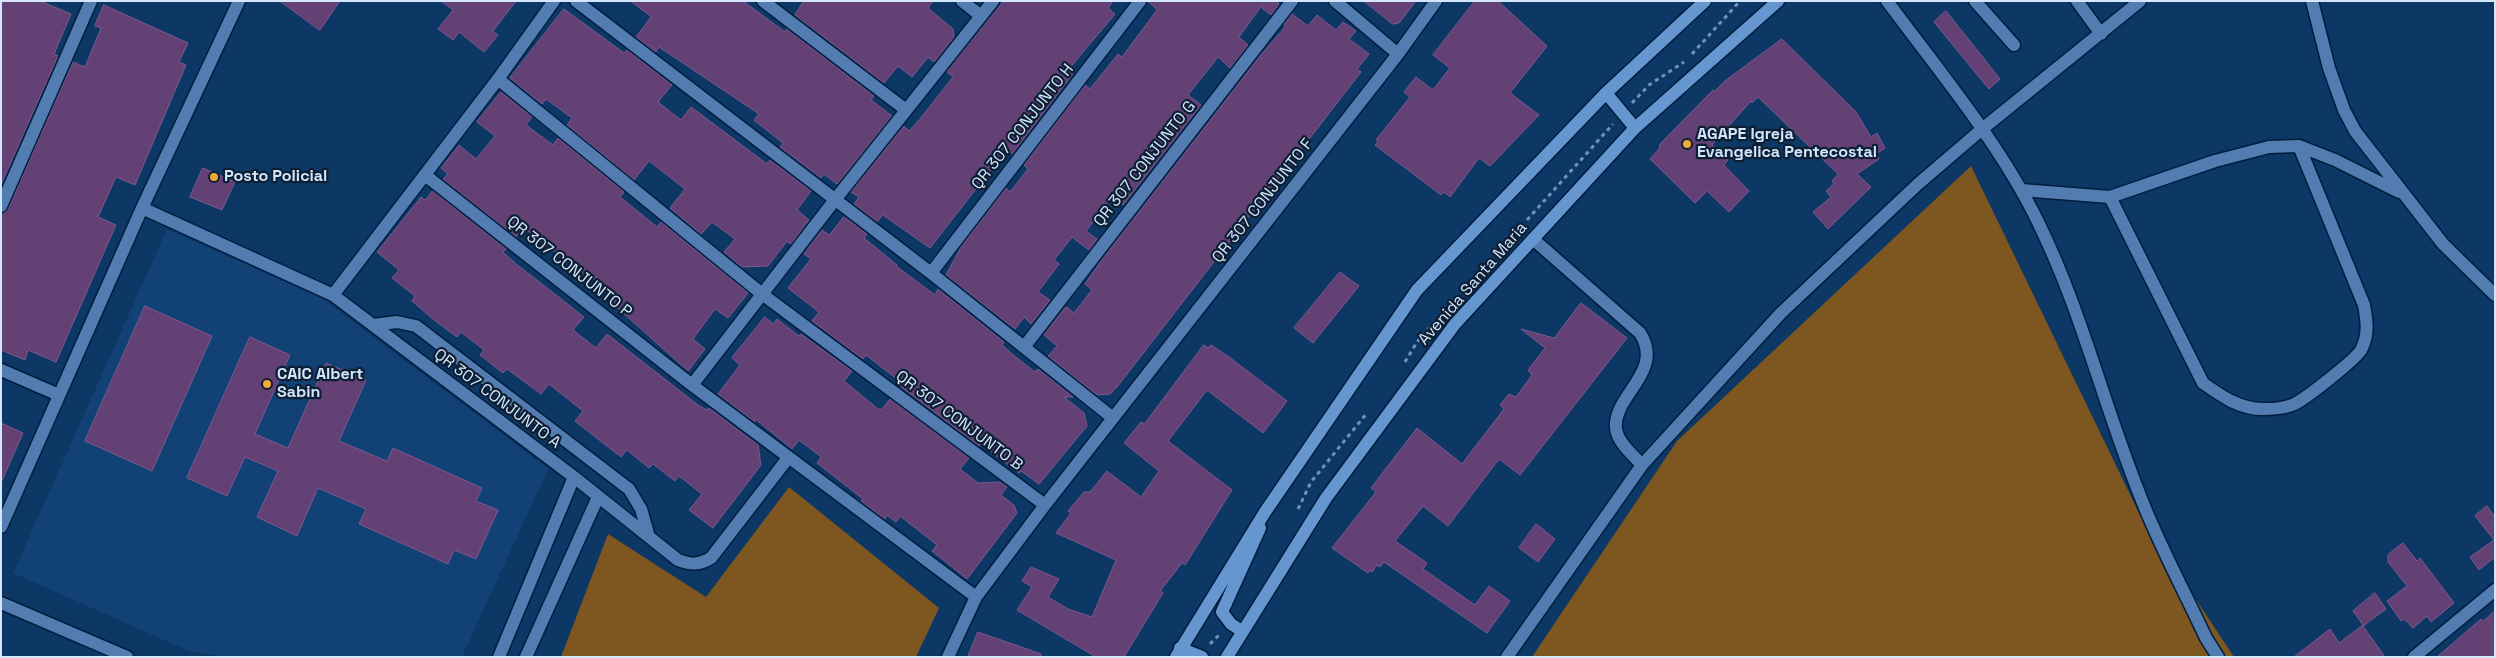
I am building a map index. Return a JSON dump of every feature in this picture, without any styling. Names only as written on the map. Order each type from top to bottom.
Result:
[{"type":"main road","name":"Avenida Santa Maria","points":[[1178,652],[1265,512],[1417,290],[1606,93],[1705,1]]},
{"type":"main road","name":"Avenida Santa Maria","points":[[1227,657],[1326,498],[1443,340],[1636,128],[1778,1]]},
{"type":"main road","points":[[1606,93],[1636,128]]},
{"type":"main road","points":[[1242,631],[1231,624],[1222,612],[1226,600],[1256,540],[1265,512]]},
{"type":"main road","points":[[1178,652],[1202,657]]},
{"type":"street","points":[[1,206],[91,1]]},
{"type":"street","points":[[1,527],[142,208],[239,1]]},
{"type":"street","points":[[333,295],[498,79],[554,1]]},
{"type":"street","points":[[576,1],[834,201],[931,273],[1113,418]]},
{"type":"street","points":[[763,1],[906,110]]},
{"type":"street","points":[[962,1],[981,16]]},
{"type":"street","points":[[976,597],[692,386],[834,201],[993,1]]},
{"type":"street","name":"QR 307 CONJUNTO H","points":[[931,273],[1140,1]]},
{"type":"street","name":"QR 307 CONJUNTO G","points":[[1024,346],[1292,1]]},
{"type":"street","points":[[1335,1],[1398,54]]},
{"type":"street","name":"QR 307 CONJUNTO F","points":[[1045,505],[1398,54],[1436,1]]},
{"type":"street","points":[[1887,1],[1981,130],[2022,190],[2039,223],[2061,277],[2145,509],[2206,638],[2218,657]]},
{"type":"street","points":[[1975,1],[2014,45]]},
{"type":"street","points":[[2076,1],[2101,34]]},
{"type":"street","points":[[1507,657],[1642,465],[1782,314],[1918,184],[1981,130],[2140,1]]},
{"type":"street","points":[[2312,1],[2329,68],[2344,110],[2355,131],[2401,193],[2443,244],[2495,295]]},
{"type":"street","name":"QR 307 CONJUNTO B","points":[[498,79],[762,294],[1045,505]]},
{"type":"street","points":[[2022,190],[2110,197],[2233,156],[2269,147],[2299,146],[2335,160],[2401,193]]},
{"type":"street","points":[[2110,197],[2203,383],[2230,402],[2264,410],[2294,405],[2350,362],[2360,351],[2366,337],[2367,320],[2364,304],[2299,146]]},
{"type":"street","name":"QR 307 CONJUNTO P","points":[[425,175],[692,386]]},
{"type":"street","name":"QR 307 CONJUNTO A","points":[[142,208],[333,295],[574,477],[678,560],[688,564],[701,564],[711,558],[788,458]]},
{"type":"street","points":[[1533,239],[1640,333],[1646,342],[1645,366],[1618,414],[1616,428],[1620,440],[1642,465]]},
{"type":"street","points":[[373,325],[397,322],[416,326],[622,483],[636,498],[649,537]]},
{"type":"street","points":[[1,370],[60,395]]},
{"type":"street","points":[[499,657],[574,477]]},
{"type":"street","points":[[526,657],[598,497]]},
{"type":"street","points":[[948,657],[976,597],[1045,505]]},
{"type":"street","points":[[2414,657],[2495,590]]},
{"type":"street","points":[[1,603],[127,657]]},
{"type":"shaded area","points":[[1971,166],[2140,515],[2234,657],[1532,657],[1677,441]]},
{"type":"shaded area","name":"CAIC Albert Sabin","points":[[167,229],[323,299],[548,469],[462,657],[225,657],[189,651],[13,573]]},
{"type":"shaded area","points":[[789,487],[939,608],[916,657],[561,657],[608,534],[706,597]]},
{"type":"building","points":[[1,1],[40,1],[71,14],[54,54],[58,56],[1,185]]},
{"type":"building","points":[[280,1],[340,1],[320,30]]},
{"type":"building","points":[[441,1],[516,1],[493,31],[498,35],[484,52],[459,32],[453,40],[438,29],[453,10]]},
{"type":"building","points":[[631,1],[743,1],[785,32],[787,29],[874,96],[871,100],[892,116],[837,184],[824,174],[821,178],[780,147],[783,143],[754,120],[759,114],[659,47],[656,52],[636,37],[651,17]]},
{"type":"building","points":[[804,1],[933,1],[928,8],[953,29],[954,37],[934,62],[928,57],[912,77],[898,66],[884,83],[795,15]]},
{"type":"building","points":[[1004,1],[1113,1],[1108,8],[1115,14],[1068,70],[1073,74],[1012,154],[1007,149],[930,248],[883,215],[877,222],[854,204],[859,197],[851,192],[904,126],[909,131],[920,119],[953,77],[947,72]]},
{"type":"building","points":[[1148,1],[1265,1],[1239,37],[1248,45],[1230,68],[1218,57],[1188,95],[1201,105],[1123,205],[1113,196],[1086,231],[1097,239],[1089,250],[1072,237],[1054,260],[1059,264],[1038,292],[1050,300],[1031,324],[1024,317],[1015,329],[946,275],[961,247],[1006,188],[1010,192],[1028,169],[1024,165],[1085,85],[1090,89],[1118,54],[1122,57],[1157,10]]},
{"type":"building","points":[[1267,1],[1276,1],[1279,4],[1271,15],[1262,8]]},
{"type":"building","points":[[1364,1],[1416,1],[1399,23],[1393,24]]},
{"type":"building","points":[[1475,1],[1498,1],[1547,46],[1510,93],[1539,115],[1490,166],[1479,158],[1450,197],[1444,192],[1441,195],[1375,145],[1378,142],[1376,140],[1410,97],[1404,92],[1416,77],[1433,90],[1450,68],[1433,55]]},
{"type":"building","points":[[104,5],[188,43],[179,62],[186,65],[135,185],[116,177],[98,217],[116,225],[56,362],[28,350],[25,360],[1,350],[1,214],[8,209],[73,62],[85,67],[101,28],[95,26]]},
{"type":"building","points":[[564,9],[624,53],[627,50],[672,85],[658,102],[681,120],[691,107],[767,164],[770,160],[811,191],[797,210],[809,220],[791,244],[787,241],[768,266],[742,267],[724,252],[735,239],[712,222],[701,234],[670,208],[685,189],[649,161],[634,180],[567,125],[572,118],[546,99],[542,104],[510,78]]},
{"type":"building","points":[[1946,11],[2000,79],[1989,89],[1934,22]]},
{"type":"building","points":[[1292,14],[1308,26],[1317,15],[1336,30],[1343,22],[1356,31],[1349,39],[1369,54],[1357,69],[1361,72],[1117,387],[1110,394],[1097,395],[1048,356],[1057,346],[1044,335],[1064,309],[1067,307],[1074,313],[1092,290],[1085,284],[1101,261],[1260,56],[1285,27],[1284,25]]},
{"type":"building","points":[[1782,39],[1856,112],[1871,137],[1877,133],[1885,148],[1876,154],[1879,159],[1857,174],[1871,187],[1828,229],[1813,212],[1831,197],[1826,191],[1834,184],[1832,181],[1838,174],[1758,97],[1752,103],[1751,101],[1712,145],[1728,160],[1724,165],[1749,191],[1729,212],[1707,191],[1695,203],[1650,159],[1659,149],[1660,144],[1713,90],[1714,92],[1725,81]]},
{"type":"building","points":[[501,92],[532,117],[526,125],[553,145],[558,138],[624,192],[620,197],[657,227],[661,222],[748,293],[728,318],[715,309],[693,339],[705,349],[688,371],[612,303],[618,295],[596,277],[593,280],[524,228],[516,237],[443,179],[448,174],[441,168],[459,145],[476,159],[495,136],[477,122]]},
{"type":"building","points":[[203,168],[235,182],[222,210],[190,197]]},
{"type":"building","points":[[433,191],[506,249],[503,252],[515,263],[584,317],[573,330],[596,348],[607,334],[698,405],[707,410],[709,408],[758,445],[761,465],[713,528],[689,510],[702,494],[679,476],[675,481],[653,464],[649,468],[627,450],[621,457],[575,421],[583,411],[549,384],[541,394],[507,369],[503,373],[480,355],[484,350],[461,332],[457,337],[434,320],[412,301],[415,296],[392,278],[399,270],[377,252],[421,197],[425,200]]},
{"type":"building","points":[[844,217],[867,234],[864,238],[896,266],[935,295],[938,289],[1004,342],[1002,345],[1012,354],[1035,372],[1038,369],[1073,397],[1064,397],[1084,413],[1087,426],[1039,484],[1021,471],[1019,473],[981,444],[979,446],[900,386],[902,383],[866,355],[863,359],[812,321],[819,312],[788,288],[811,259],[804,254],[822,230],[829,235]]},
{"type":"building","points":[[1340,272],[1359,286],[1313,343],[1294,328]]},
{"type":"building","points":[[1581,303],[1627,338],[1520,475],[1499,459],[1448,526],[1423,506],[1395,541],[1427,563],[1423,569],[1475,605],[1489,586],[1510,601],[1487,633],[1384,562],[1380,567],[1377,565],[1372,572],[1370,570],[1368,573],[1332,548],[1376,492],[1371,488],[1417,428],[1462,464],[1504,409],[1500,405],[1509,394],[1516,397],[1532,375],[1528,370],[1545,348],[1521,329],[1554,338]]},
{"type":"building","points":[[145,306],[212,336],[152,471],[85,441]]},
{"type":"building","points":[[765,317],[773,324],[777,319],[852,371],[844,381],[878,409],[881,410],[890,399],[969,458],[960,469],[978,483],[1000,482],[1007,487],[1001,495],[1014,505],[1017,513],[967,579],[932,551],[937,545],[900,516],[896,522],[887,515],[885,519],[861,501],[863,499],[817,463],[821,457],[799,440],[792,449],[754,418],[755,422],[718,394],[740,365],[732,358]]},
{"type":"building","points":[[250,337],[290,355],[255,434],[288,448],[326,363],[366,380],[339,441],[387,461],[393,448],[482,488],[476,501],[498,510],[476,559],[454,550],[448,564],[359,524],[366,509],[318,488],[297,536],[257,517],[278,471],[245,457],[227,496],[187,478]]},
{"type":"building","points":[[1204,345],[1208,348],[1211,345],[1229,357],[1287,401],[1263,433],[1207,390],[1168,441],[1232,490],[1185,565],[1182,563],[1160,591],[1163,593],[1124,657],[1096,657],[1017,610],[1032,587],[1022,581],[1031,567],[1059,579],[1048,597],[1068,609],[1092,617],[1116,560],[1056,533],[1071,513],[1068,511],[1084,492],[1090,492],[1107,471],[1141,497],[1159,471],[1124,443],[1141,422],[1144,424]]},
{"type":"building","points":[[1,423],[23,433],[1,483]]},
{"type":"building","points":[[2487,506],[2495,517],[2495,557],[2479,570],[2470,557],[2494,540],[2475,516]]},
{"type":"building","points":[[1536,524],[1555,539],[1538,562],[1519,548]]},
{"type":"building","points":[[2403,543],[2417,561],[2420,558],[2454,603],[2431,622],[2427,616],[2413,628],[2404,619],[2401,621],[2387,601],[2407,586],[2388,562],[2388,555]]},
{"type":"building","points":[[2375,593],[2386,609],[2363,626],[2385,657],[2294,657],[2330,629],[2339,643],[2363,625],[2353,611]]},
{"type":"building","points":[[2495,611],[2495,657],[2437,657],[2481,619],[2483,621]]},
{"type":"building","points":[[978,632],[1041,654],[1041,657],[968,657]]},
{"type":"place","name":"AGAPE Igreja Evangelica Pentecostal","points":[[1687,144]]},
{"type":"place","name":"Posto Policial","points":[[214,177]]},
{"type":"place","name":"CAIC Albert Sabin","points":[[267,384]]}]
